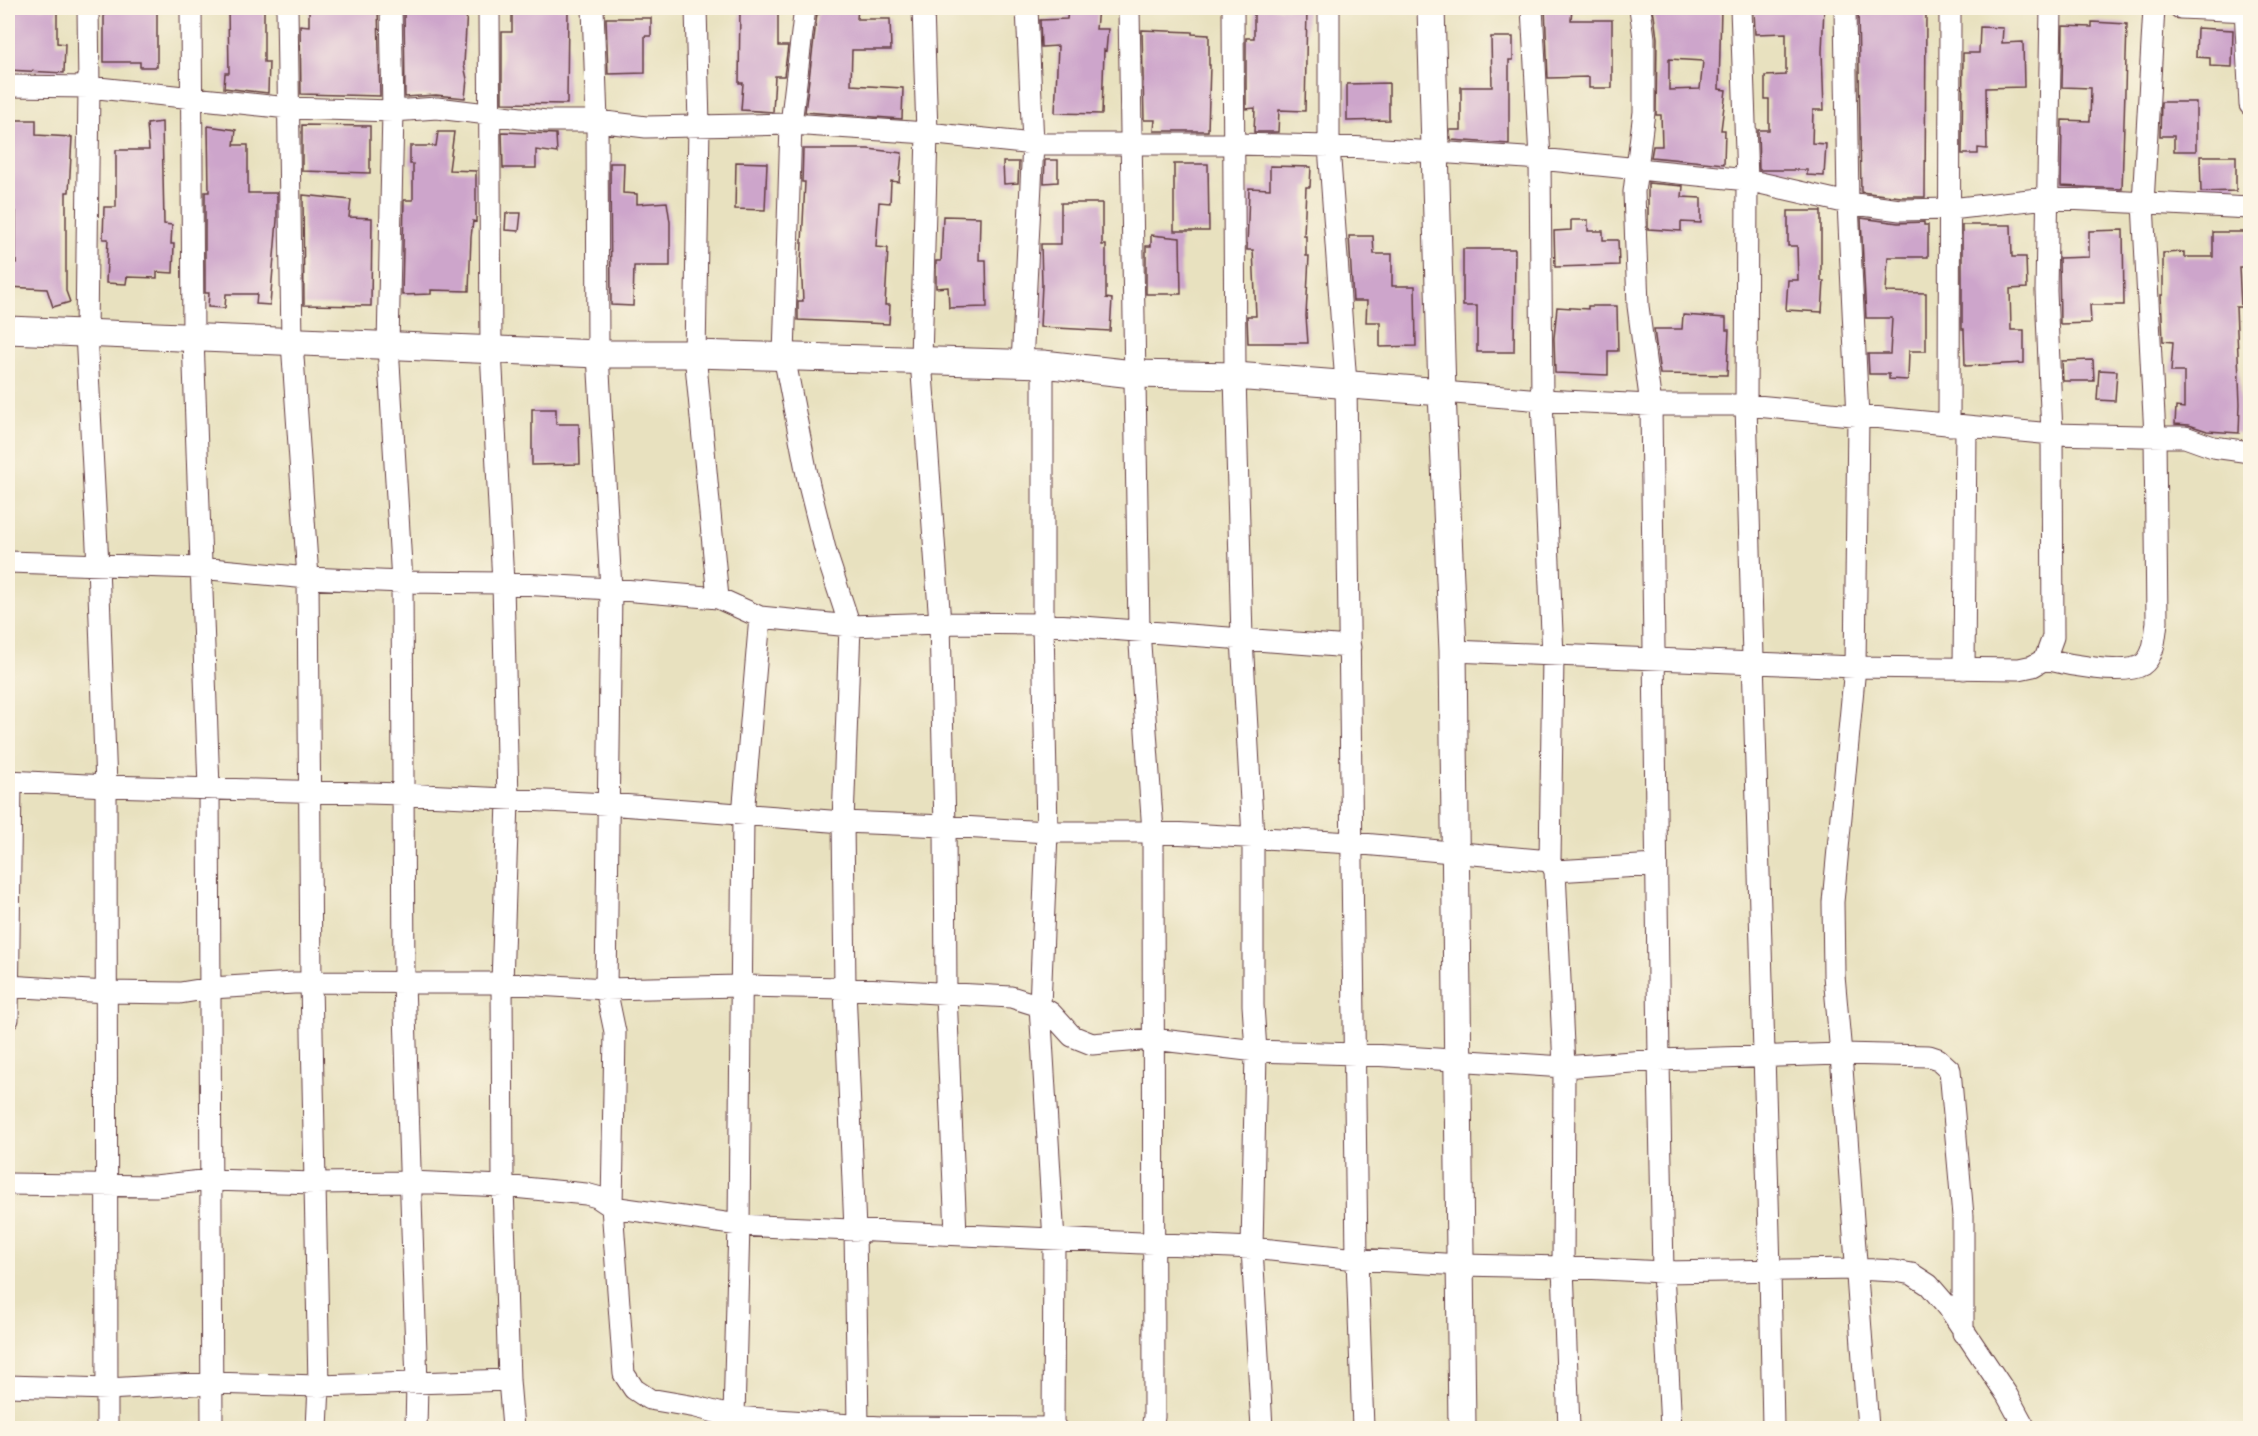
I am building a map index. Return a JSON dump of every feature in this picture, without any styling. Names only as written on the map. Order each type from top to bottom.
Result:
[{"type":"street","points":[[88,8],[86,333],[98,564],[105,786],[108,1428]]},
{"type":"street","points":[[191,8],[193,338],[209,788],[212,1428]]},
{"type":"street","points":[[287,8],[292,342],[308,578],[311,982],[319,1386],[317,1428]]},
{"type":"street","points":[[391,8],[393,111],[388,346],[402,582],[404,982],[417,1384],[416,1428]]},
{"type":"street","points":[[489,8],[491,350],[503,583],[508,801],[502,983],[503,1186],[509,1380],[513,1428]]},
{"type":"street","points":[[593,8],[597,121],[598,354],[611,589],[606,988],[615,1032],[612,1207],[624,1374],[634,1389],[649,1399],[696,1407],[734,1417],[860,1427],[1055,1428],[1054,1241],[1040,1006],[1047,832],[1043,624],[1033,364],[1033,144],[1027,8]]},
{"type":"street","points":[[696,8],[699,125],[695,354],[718,597]]},
{"type":"street","points":[[805,8],[791,124],[784,356],[812,496],[826,553],[850,626],[843,822],[845,988],[860,1427]]},
{"type":"street","points":[[923,8],[927,133],[921,360],[940,623],[946,994],[957,1234]]},
{"type":"street","points":[[1129,8],[1138,630],[1153,832],[1154,1417],[1152,1428]]},
{"type":"street","points":[[1233,8],[1235,376],[1242,638],[1253,838],[1253,1005],[1256,1051],[1252,1248],[1262,1428]]},
{"type":"street","points":[[1329,8],[1329,146],[1346,384],[1357,1259],[1363,1428]]},
{"type":"street","points":[[1431,8],[1442,392],[1453,651],[1462,1428]]},
{"type":"street","points":[[1532,8],[1540,159],[1542,400],[1553,656],[1553,866],[1564,1067],[1563,1267],[1569,1428]]},
{"type":"street","points":[[1640,8],[1644,38],[1644,112],[1634,192],[1638,306],[1651,405],[1663,1272],[1671,1428]]},
{"type":"street","points":[[1741,8],[1747,180],[1746,405],[1773,1428]]},
{"type":"street","points":[[1845,8],[1848,203],[1858,417],[1856,667],[1833,902],[1834,975],[1868,1428]]},
{"type":"street","points":[[1950,8],[1951,209],[1964,669]]},
{"type":"street","points":[[1453,651],[1653,660],[1964,669],[2019,669],[2033,666],[2045,659],[2054,638],[2052,434],[2046,291],[2051,8]]},
{"type":"street","points":[[2045,659],[2079,667],[2127,669],[2142,664],[2153,649],[2157,622],[2155,436],[2143,203],[2154,8]]},
{"type":"street","points":[[2180,8],[2247,10],[2250,105]]},
{"type":"street","points":[[8,86],[89,87],[288,108],[393,111],[437,108],[546,121],[597,121],[646,127],[791,124],[927,133],[1033,144],[1234,144],[1436,152],[1540,159],[1747,180],[1848,203],[1899,210],[1951,209],[2046,198],[2250,208]]},
{"type":"street","points":[[8,330],[598,354],[784,356],[1033,364],[1133,374],[1235,376],[1542,400],[1651,405],[1746,405],[2052,434],[2185,437],[2213,447],[2250,452]]},
{"type":"street","points":[[8,562],[200,568],[308,578],[503,583],[611,589],[718,597],[760,617],[850,626],[940,623],[1043,624],[1350,647]]},
{"type":"street","points":[[734,1417],[739,1225],[743,815],[760,617]]},
{"type":"street","points":[[8,1020],[9,781],[105,786],[311,790],[607,804],[843,822],[1047,832],[1153,832],[1352,843],[1455,852],[1553,866],[1656,865]]},
{"type":"street","points":[[8,986],[106,992],[180,993],[211,988],[311,982],[502,983],[606,988],[740,986],[845,988],[1011,997],[1040,1006],[1051,1013],[1072,1036],[1092,1044],[1152,1039],[1256,1051],[1356,1054],[1564,1067],[1659,1060],[1841,1054],[1929,1056],[1938,1059],[1950,1070],[1963,1216],[1963,1333]]},
{"type":"street","points":[[8,1184],[155,1185],[210,1180],[315,1183],[410,1182],[503,1186],[586,1194],[597,1197],[612,1207],[739,1225],[957,1234],[1054,1241],[1252,1248],[1357,1259],[1461,1265],[1663,1272],[1856,1269],[1895,1271],[1912,1274],[1929,1285],[1948,1307],[1963,1333],[2007,1395],[2025,1428]]},
{"type":"street","points":[[8,1386],[108,1389],[212,1383],[319,1386],[509,1380]]},
{"type":"building","points":[[11,8],[57,8],[57,43],[65,44],[64,73],[8,70]]},
{"type":"building","points":[[104,8],[157,8],[157,67],[140,67],[140,62],[104,62]]},
{"type":"building","points":[[228,8],[264,8],[264,62],[269,62],[268,93],[224,88],[225,73],[229,73]]},
{"type":"building","points":[[309,8],[378,8],[380,96],[301,94],[300,25],[309,26]]},
{"type":"building","points":[[404,8],[467,8],[465,98],[436,95],[405,97]]},
{"type":"building","points":[[512,8],[568,8],[567,104],[502,103],[502,32],[512,32]]},
{"type":"building","points":[[740,8],[778,8],[778,46],[788,46],[784,76],[775,76],[773,112],[741,110],[743,83],[739,83]]},
{"type":"building","points":[[820,8],[858,8],[857,19],[890,19],[891,50],[852,50],[851,85],[903,88],[902,119],[805,112],[817,14]]},
{"type":"building","points":[[1068,8],[1098,8],[1096,29],[1108,29],[1106,51],[1104,50],[1102,114],[1055,113],[1058,46],[1041,47],[1040,20],[1067,19]]},
{"type":"building","points":[[1254,8],[1307,8],[1305,111],[1279,110],[1278,132],[1254,132],[1255,108],[1246,109],[1246,38],[1254,38]]},
{"type":"building","points":[[1545,8],[1572,8],[1571,20],[1612,20],[1612,88],[1589,88],[1589,77],[1548,78]]},
{"type":"building","points":[[1653,8],[1721,8],[1719,89],[1726,90],[1721,130],[1725,130],[1724,164],[1651,157],[1653,146],[1662,146],[1661,115],[1656,115],[1657,38]],"holes":[[[1669,59],[1703,61],[1700,89],[1669,90]]]},
{"type":"building","points":[[1754,8],[1824,8],[1822,52],[1824,110],[1813,110],[1812,143],[1826,144],[1824,176],[1807,175],[1807,170],[1759,170],[1758,130],[1769,130],[1769,99],[1765,99],[1765,76],[1786,75],[1786,33],[1755,34]]},
{"type":"building","points":[[1926,8],[1925,197],[1901,197],[1861,192],[1858,9]]},
{"type":"building","points":[[606,18],[651,18],[651,36],[645,36],[645,73],[608,74]]},
{"type":"building","points":[[2092,22],[2127,24],[2122,189],[2061,186],[2062,120],[2090,121],[2091,88],[2062,87],[2063,26],[2092,27]]},
{"type":"building","points":[[1980,27],[2003,28],[2002,43],[2023,42],[2024,87],[1986,88],[1987,149],[1978,148],[1978,154],[1962,154],[1963,53],[1979,53]]},
{"type":"building","points":[[2197,28],[2233,30],[2232,67],[2210,66],[2210,58],[2196,57]]},
{"type":"building","points":[[1142,30],[1209,35],[1208,131],[1154,131],[1155,120],[1144,120]]},
{"type":"building","points":[[1491,37],[1513,37],[1513,60],[1509,60],[1509,144],[1451,140],[1450,130],[1461,130],[1461,87],[1492,87]]},
{"type":"building","points":[[1389,83],[1389,120],[1347,121],[1347,84]]},
{"type":"building","points":[[2161,102],[2196,102],[2196,151],[2174,151],[2174,136],[2160,136]]},
{"type":"building","points":[[8,120],[36,120],[36,135],[72,137],[69,192],[66,192],[66,291],[70,302],[53,307],[47,289],[8,287],[8,262],[16,263],[16,212],[8,212]]},
{"type":"building","points":[[162,122],[164,224],[172,225],[173,273],[157,272],[157,278],[127,277],[126,284],[106,283],[108,239],[103,239],[104,207],[116,207],[116,150],[149,150],[147,124]]},
{"type":"building","points":[[302,125],[370,126],[370,173],[302,171]]},
{"type":"building","points":[[208,126],[236,130],[234,145],[248,145],[248,193],[277,193],[270,305],[256,304],[257,294],[226,294],[225,308],[208,307],[209,293],[205,293],[205,192],[209,192]]},
{"type":"building","points":[[438,132],[454,132],[449,170],[476,171],[476,222],[473,221],[471,237],[469,291],[431,290],[431,294],[402,295],[404,200],[413,200],[413,164],[410,164],[410,146],[436,146]]},
{"type":"building","points":[[502,132],[556,134],[557,153],[536,150],[536,168],[503,168]]},
{"type":"building","points":[[803,149],[868,149],[902,153],[899,182],[891,181],[890,203],[879,202],[876,247],[888,248],[885,305],[890,305],[889,324],[798,320],[798,301],[803,301],[801,263],[805,182],[802,182]]},
{"type":"building","points":[[2200,156],[2236,156],[2236,191],[2201,192]]},
{"type":"building","points":[[1045,160],[1058,160],[1058,182],[1044,183]]},
{"type":"building","points":[[736,162],[767,163],[765,210],[735,209]]},
{"type":"building","points":[[1003,162],[1019,162],[1018,183],[1004,184]]},
{"type":"building","points":[[610,163],[624,163],[623,193],[637,194],[637,204],[667,202],[670,222],[670,266],[634,266],[633,306],[611,305]]},
{"type":"building","points":[[1174,164],[1208,164],[1209,231],[1174,231]]},
{"type":"building","points":[[1270,166],[1311,167],[1310,187],[1306,187],[1304,236],[1306,236],[1306,256],[1309,256],[1306,316],[1308,343],[1248,343],[1247,316],[1256,316],[1253,250],[1247,250],[1249,188],[1270,189]]},
{"type":"building","points":[[1648,183],[1683,186],[1682,197],[1701,198],[1701,223],[1681,222],[1681,231],[1648,229]]},
{"type":"building","points":[[303,195],[351,200],[349,217],[372,218],[371,306],[304,305]]},
{"type":"building","points":[[1061,203],[1102,203],[1102,245],[1106,245],[1106,298],[1112,299],[1110,331],[1040,327],[1041,244],[1061,244]]},
{"type":"building","points":[[1788,211],[1821,211],[1821,281],[1824,281],[1822,312],[1786,310],[1788,280],[1798,280],[1797,246],[1788,246]]},
{"type":"building","points":[[506,213],[521,213],[519,231],[505,230]]},
{"type":"building","points":[[943,216],[980,217],[979,260],[986,260],[987,307],[949,308],[948,287],[936,288],[936,261],[941,261]]},
{"type":"building","points":[[1861,218],[1898,223],[1924,222],[1924,225],[1928,225],[1928,257],[1888,257],[1886,292],[1926,293],[1926,351],[1909,351],[1908,380],[1889,379],[1889,374],[1869,374],[1868,354],[1890,354],[1892,318],[1866,318]]},
{"type":"building","points":[[1571,220],[1588,220],[1588,231],[1603,231],[1603,240],[1618,240],[1619,265],[1555,267],[1554,231],[1571,230]]},
{"type":"building","points":[[1962,225],[2011,225],[2012,257],[2026,257],[2027,288],[2010,289],[2011,330],[2024,330],[2024,363],[1965,366],[1964,329],[1962,329]]},
{"type":"building","points":[[2123,230],[2124,305],[2090,305],[2091,323],[2060,324],[2059,258],[2089,257],[2089,231]]},
{"type":"building","points":[[2213,232],[2250,232],[2250,267],[2239,267],[2241,307],[2236,307],[2239,433],[2207,431],[2189,425],[2175,424],[2176,407],[2184,408],[2184,372],[2171,372],[2173,342],[2163,341],[2161,295],[2163,295],[2163,253],[2184,252],[2184,257],[2213,257]]},
{"type":"building","points":[[1151,235],[1180,238],[1181,294],[1146,294],[1146,246],[1151,246]]},
{"type":"building","points":[[1349,236],[1373,236],[1374,254],[1392,254],[1392,286],[1415,286],[1416,346],[1380,347],[1380,322],[1366,322],[1367,301],[1353,301]]},
{"type":"building","points":[[1463,249],[1515,249],[1514,352],[1477,352],[1477,306],[1463,306]]},
{"type":"building","points":[[1588,306],[1617,306],[1618,351],[1608,351],[1608,375],[1555,373],[1554,338],[1557,307],[1588,309]]},
{"type":"building","points":[[1683,315],[1726,318],[1726,330],[1729,330],[1727,375],[1660,374],[1654,329],[1682,329]]},
{"type":"building","points":[[2093,360],[2094,381],[2063,381],[2062,361]]},
{"type":"building","points":[[2099,370],[2117,371],[2115,401],[2097,400]]},
{"type":"building","points":[[532,409],[556,409],[556,424],[579,424],[580,464],[532,465]]}]
